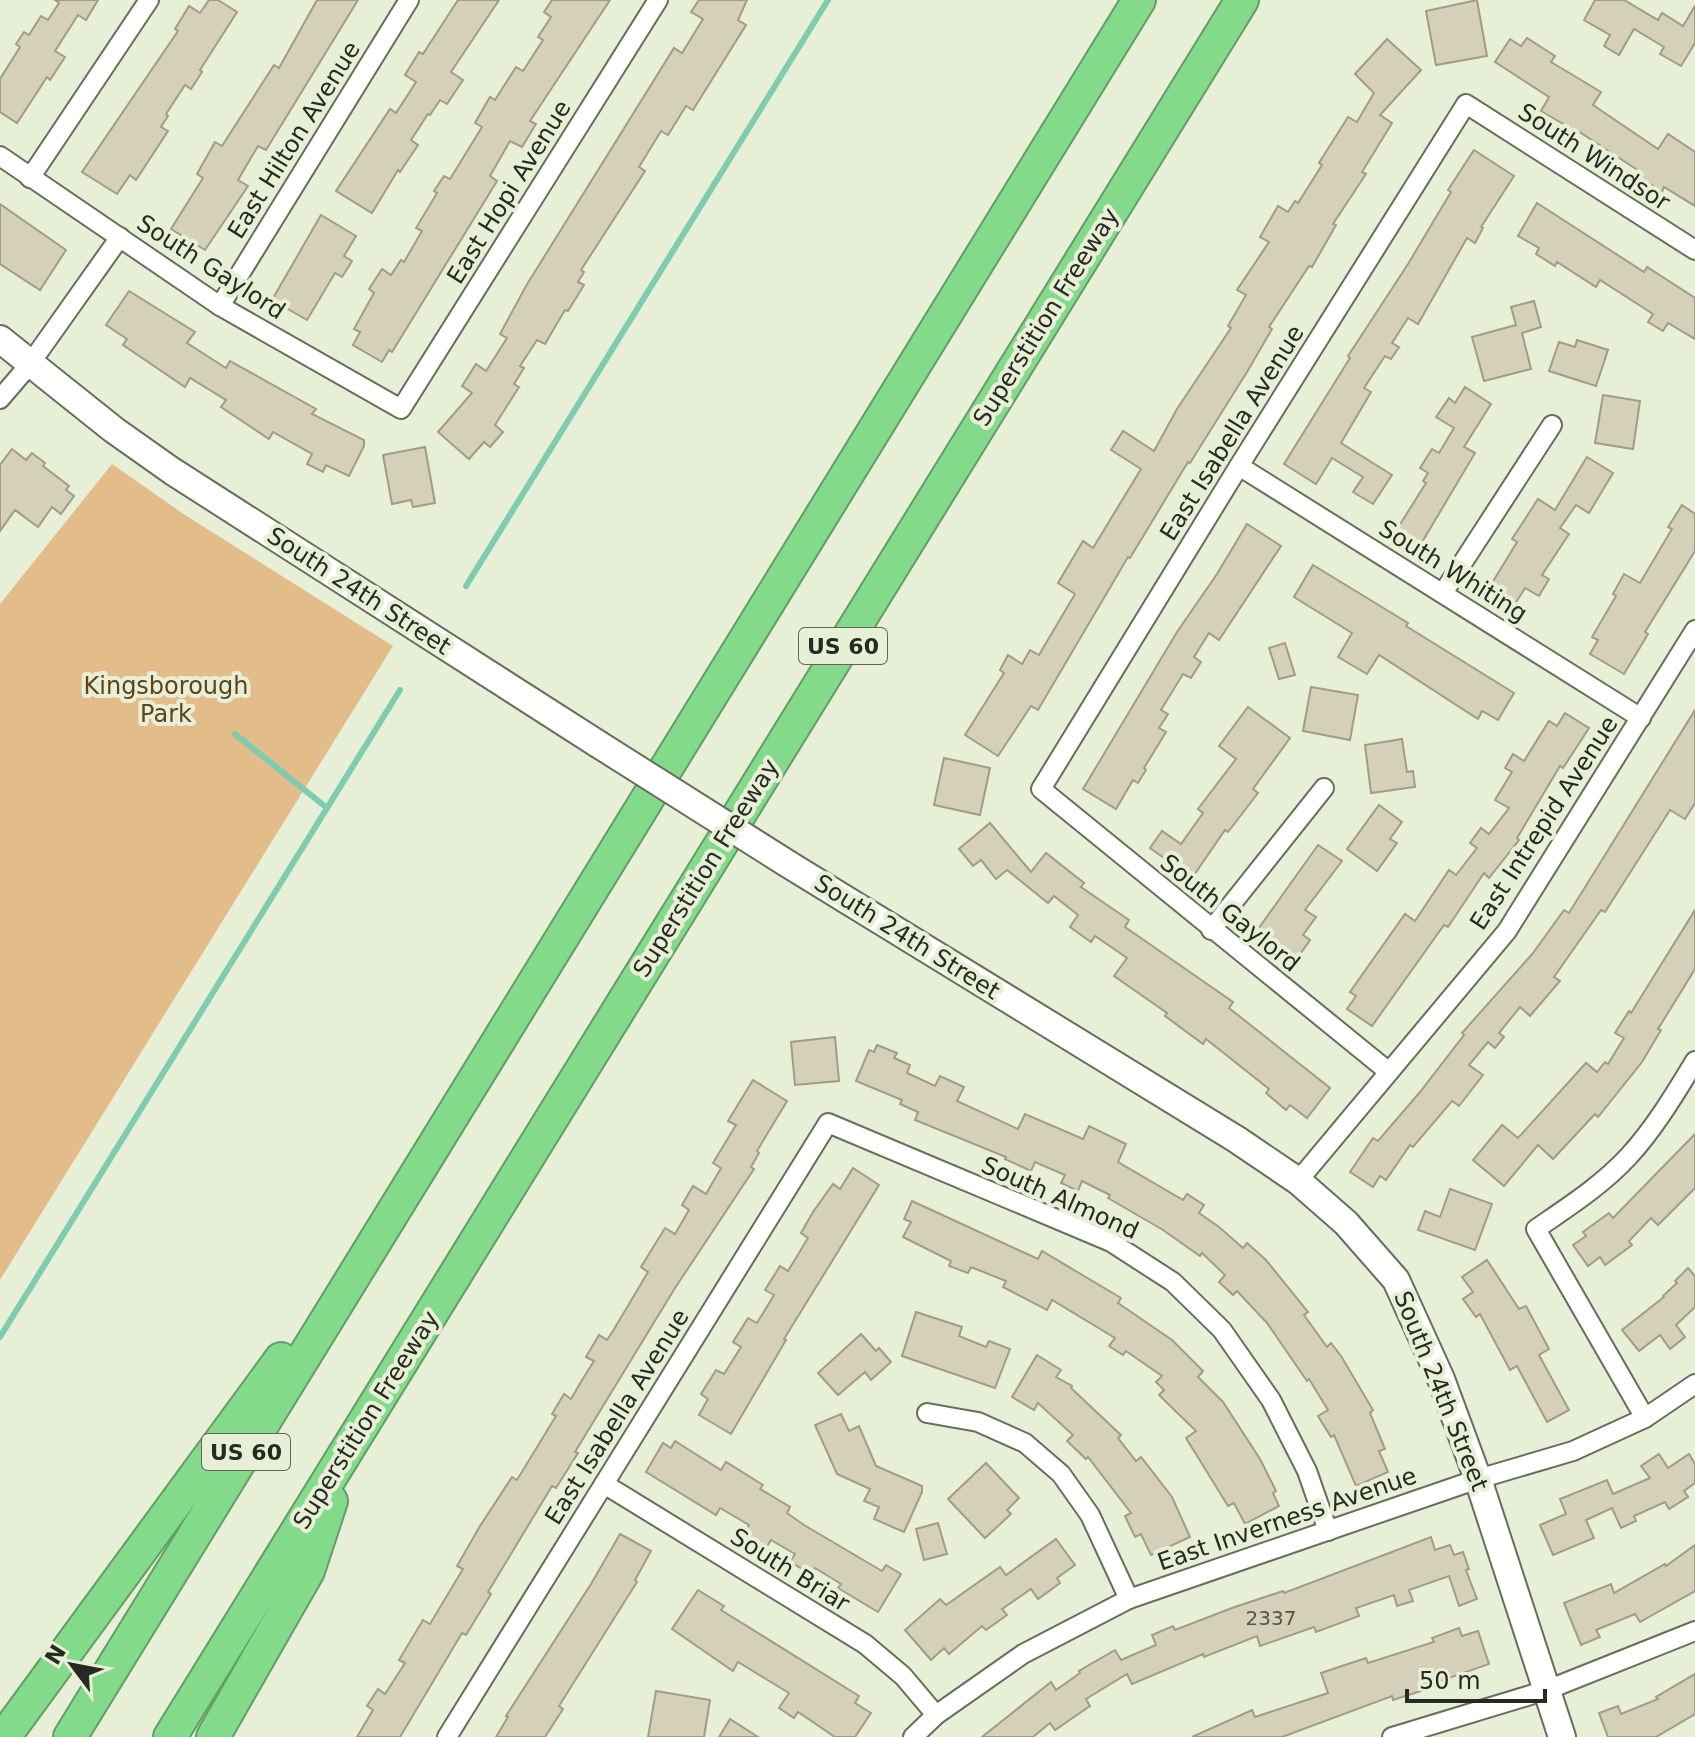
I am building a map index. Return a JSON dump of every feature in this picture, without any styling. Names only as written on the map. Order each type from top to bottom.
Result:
[{"type":"highway","name":"US 60","points":[[70,1737],[1139,0]]},
{"type":"highway","name":"Superstition Freeway","points":[[170,1737],[1242,0]]},
{"type":"highway","points":[[4,1737],[422,1166]]},
{"type":"highway","points":[[213,1737],[308,1571],[348,1449]]},
{"type":"street","points":[[30,178],[149,0]]},
{"type":"street","name":"East Hilton Avenue","points":[[220,306],[409,0]]},
{"type":"street","name":"East Hopi Avenue","points":[[401,409],[658,0]]},
{"type":"street","name":"South Windsor","points":[[1466,104],[1695,250]]},
{"type":"street","name":"East Isabella Avenue","points":[[1041,789],[1466,104]]},
{"type":"street","name":"South Gaylord","points":[[0,156],[220,306],[401,409]]},
{"type":"street","points":[[0,399],[30,364],[120,237]]},
{"type":"street","name":"South 24th Street","points":[[0,339],[114,430],[172,471],[788,864],[1236,1139],[1298,1181],[1346,1223],[1396,1280],[1441,1379],[1478,1479],[1562,1737]]},
{"type":"street","points":[[1443,593],[1552,425]]},
{"type":"street","name":"South Whiting","points":[[1239,466],[1641,718]]},
{"type":"street","name":"East Intrepid Avenue","points":[[1298,1181],[1507,931],[1695,630]]},
{"type":"street","points":[[1211,930],[1324,788]]},
{"type":"street","name":"South Gaylord","points":[[1041,789],[1389,1072]]},
{"type":"street","points":[[1645,1418],[1536,1229],[1591,1191],[1628,1157],[1668,1105],[1695,1061]]},
{"type":"street","name":"East Isabella Avenue","points":[[447,1737],[828,1123]]},
{"type":"street","name":"South Almond","points":[[828,1123],[1111,1242],[1173,1282],[1222,1330],[1271,1400],[1307,1471],[1328,1531]]},
{"type":"street","name":"East Inverness Avenue","points":[[913,1737],[936,1715],[1023,1654],[1129,1599],[1478,1479],[1573,1451],[1645,1418],[1695,1384]]},
{"type":"street","points":[[927,1413],[990,1427],[1025,1443],[1061,1474],[1090,1515],[1129,1599]]},
{"type":"street","name":"South Briar","points":[[604,1484],[865,1644],[903,1676],[936,1715]]},
{"type":"street","points":[[1392,1737],[1547,1690],[1695,1631]]},
{"type":"green space","name":"Kingsborough Park","points":[[112,464],[185,515],[393,646],[0,1280],[0,604]]},
{"type":"building","points":[[55,0],[98,0],[86,20],[78,15],[55,51],[65,57],[50,80],[47,77],[17,123],[0,112],[0,79],[20,47],[16,44],[24,32],[29,35],[41,16],[48,20],[59,3]]},
{"type":"building","points":[[209,0],[218,0],[237,12],[191,89],[185,85],[166,114],[168,116],[161,127],[168,131],[136,180],[130,175],[117,194],[82,172],[178,31],[175,29],[189,6],[200,13]]},
{"type":"building","points":[[317,0],[358,0],[266,150],[258,146],[238,180],[248,186],[205,250],[171,229],[203,178],[197,174],[215,142],[222,146],[274,65],[279,68]]},
{"type":"building","points":[[458,0],[499,0],[451,72],[463,80],[447,104],[440,100],[428,114],[411,140],[418,145],[400,172],[398,170],[372,213],[336,191],[390,109],[396,113],[416,82],[405,75],[419,52],[423,54]]},
{"type":"building","points":[[552,0],[610,0],[530,121],[536,124],[522,147],[510,141],[490,176],[497,181],[392,352],[389,350],[382,362],[353,345],[360,332],[354,329],[374,293],[369,289],[382,269],[391,275],[401,260],[404,262],[422,231],[416,228],[437,193],[434,191],[444,176],[450,179],[482,127],[475,123],[490,97],[495,100],[516,67],[523,71],[543,40],[538,37],[551,17],[544,12]]},
{"type":"building","points":[[699,0],[747,0],[738,20],[746,25],[693,110],[686,106],[668,135],[661,131],[639,167],[645,171],[581,270],[584,272],[578,282],[584,285],[545,344],[537,340],[520,366],[524,368],[514,384],[519,387],[495,425],[503,432],[490,447],[484,442],[469,459],[438,432],[472,393],[462,386],[476,364],[486,371],[507,338],[500,334],[526,286],[674,48],[682,53],[703,19],[691,12]]},
{"type":"building","points":[[1477,0],[1487,56],[1436,65],[1426,11]]},
{"type":"building","points":[[1595,0],[1624,0],[1658,20],[1662,13],[1683,26],[1695,6],[1695,43],[1681,66],[1660,54],[1664,47],[1634,29],[1619,55],[1604,46],[1610,35],[1584,20]]},
{"type":"building","points":[[1527,38],[1555,56],[1551,62],[1601,92],[1593,105],[1658,149],[1668,134],[1695,152],[1695,206],[1664,187],[1662,192],[1640,177],[1642,173],[1541,111],[1549,97],[1495,62],[1510,39],[1521,46]]},
{"type":"building","points":[[1387,39],[1421,70],[1380,115],[1392,123],[1362,172],[1366,174],[1333,224],[1336,225],[1312,267],[1309,266],[1269,327],[1272,329],[1247,372],[1128,557],[1038,710],[1031,706],[998,756],[965,735],[1004,673],[1000,670],[1008,655],[1022,664],[1030,650],[1039,655],[1075,594],[1058,583],[1083,541],[1093,548],[1141,469],[1111,450],[1123,431],[1154,451],[1177,409],[1231,328],[1228,326],[1246,295],[1237,290],[1269,242],[1260,237],[1278,206],[1288,212],[1295,201],[1298,203],[1348,117],[1357,122],[1374,93],[1355,74]]},
{"type":"building","points":[[1474,150],[1514,176],[1481,227],[1475,243],[1467,238],[1418,324],[1408,318],[1392,343],[1399,347],[1391,359],[1385,356],[1364,388],[1371,392],[1341,443],[1392,475],[1373,504],[1353,492],[1363,477],[1332,458],[1316,484],[1284,464],[1350,358],[1348,356],[1408,264],[1451,192],[1448,190]]},
{"type":"building","points":[[1537,203],[1644,272],[1647,267],[1695,298],[1695,339],[1668,323],[1663,331],[1648,322],[1653,314],[1600,280],[1596,287],[1557,262],[1555,266],[1536,254],[1539,248],[1518,236]]},
{"type":"building","points":[[0,204],[66,250],[40,290],[0,264]]},
{"type":"building","points":[[321,215],[356,236],[344,256],[352,261],[342,277],[335,273],[307,320],[272,300]]},
{"type":"building","points":[[129,291],[195,332],[187,343],[226,368],[230,361],[316,409],[312,414],[364,440],[349,476],[326,465],[323,472],[307,464],[312,454],[273,432],[269,439],[221,407],[226,400],[190,378],[185,387],[123,345],[127,339],[106,325]]},
{"type":"building","points":[[1534,301],[1541,327],[1522,333],[1531,369],[1484,381],[1472,337],[1516,325],[1511,307]]},
{"type":"building","points":[[1577,340],[1608,350],[1596,386],[1549,371],[1559,342],[1575,347]]},
{"type":"building","points":[[1465,387],[1491,404],[1464,447],[1475,453],[1418,549],[1394,534],[1426,483],[1423,481],[1428,473],[1420,468],[1432,449],[1439,453],[1454,428],[1436,417],[1449,398],[1455,403]]},
{"type":"building","points":[[1603,395],[1640,401],[1633,449],[1595,443]]},
{"type":"building","points":[[425,447],[435,503],[413,507],[411,500],[392,504],[383,455]]},
{"type":"building","points":[[12,449],[26,460],[32,453],[69,486],[66,490],[74,496],[61,514],[52,507],[38,527],[15,510],[0,531],[0,465]]},
{"type":"building","points":[[1587,457],[1613,473],[1589,513],[1576,505],[1560,528],[1569,534],[1542,575],[1549,579],[1539,596],[1525,588],[1515,604],[1489,588],[1517,542],[1512,539],[1538,499],[1555,510]]},
{"type":"building","points":[[1682,505],[1695,514],[1695,551],[1645,632],[1648,634],[1624,674],[1590,654],[1598,640],[1592,637],[1616,596],[1613,594],[1624,574],[1640,583],[1672,529],[1668,527]]},
{"type":"building","points":[[1247,524],[1281,546],[1219,640],[1209,633],[1194,657],[1201,662],[1191,678],[1183,674],[1161,710],[1168,714],[1159,728],[1166,732],[1138,783],[1133,780],[1116,809],[1083,789],[1177,632]]},
{"type":"building","points":[[1313,565],[1514,693],[1498,720],[1482,711],[1478,719],[1379,655],[1367,674],[1338,657],[1352,633],[1294,597]]},
{"type":"building","points":[[1285,643],[1295,675],[1279,679],[1269,648]]},
{"type":"building","points":[[1311,687],[1358,695],[1350,740],[1303,731]]},
{"type":"building","points":[[1248,707],[1290,738],[1253,789],[1258,793],[1228,832],[1225,830],[1192,878],[1150,848],[1162,831],[1181,844],[1203,813],[1198,809],[1236,759],[1219,746]]},
{"type":"building","points":[[1695,710],[1695,803],[1685,819],[1670,810],[1605,912],[1601,910],[1554,977],[1560,981],[1530,1016],[1520,1007],[1499,1033],[1504,1037],[1495,1048],[1488,1042],[1469,1065],[1483,1075],[1459,1106],[1452,1101],[1413,1147],[1410,1145],[1386,1180],[1380,1176],[1373,1187],[1350,1172],[1373,1138],[1378,1141],[1420,1092],[1464,1035],[1462,1033],[1533,953],[1564,910],[1569,913]]},
{"type":"building","points":[[1565,713],[1589,728],[1563,768],[1560,766],[1517,838],[1519,840],[1489,878],[1484,873],[1448,927],[1444,925],[1372,1026],[1347,1009],[1356,996],[1350,992],[1405,914],[1415,921],[1449,870],[1456,875],[1477,848],[1470,843],[1481,828],[1489,834],[1509,808],[1495,800],[1512,772],[1505,768],[1513,754],[1524,761],[1549,721],[1557,726]]},
{"type":"building","points":[[1402,739],[1407,772],[1413,771],[1415,787],[1371,793],[1365,745]]},
{"type":"building","points":[[944,758],[990,768],[980,815],[934,805]]},
{"type":"building","points":[[1379,805],[1402,822],[1390,839],[1397,843],[1377,871],[1347,849]]},
{"type":"building","points":[[990,823],[1031,872],[1046,853],[1084,883],[1081,887],[1129,920],[1125,927],[1233,1002],[1229,1008],[1330,1088],[1307,1118],[1290,1105],[1286,1110],[1266,1093],[1269,1089],[1206,1039],[1203,1044],[1165,1016],[1167,1013],[1114,976],[1127,958],[1095,936],[1091,942],[1070,927],[1078,915],[1054,896],[1048,903],[1007,870],[996,879],[981,860],[973,866],[959,849]]},
{"type":"building","points":[[1318,845],[1342,861],[1305,910],[1316,917],[1303,935],[1310,940],[1296,960],[1256,932]]},
{"type":"building","points":[[1695,910],[1695,969],[1658,1029],[1661,1030],[1642,1062],[1598,1117],[1595,1114],[1553,1159],[1538,1145],[1504,1186],[1473,1160],[1502,1125],[1518,1138],[1586,1063],[1597,1072],[1605,1062],[1608,1064],[1624,1038],[1615,1033],[1629,1011],[1631,1013]]},
{"type":"building","points":[[835,1037],[839,1081],[795,1085],[791,1042]]},
{"type":"building","points":[[877,1045],[897,1053],[894,1058],[910,1065],[907,1073],[935,1086],[940,1076],[964,1087],[957,1101],[1018,1129],[1025,1114],[1083,1139],[1089,1126],[1126,1144],[1118,1162],[1183,1200],[1187,1194],[1204,1205],[1199,1213],[1243,1248],[1247,1243],[1266,1260],[1308,1312],[1304,1315],[1327,1347],[1331,1343],[1341,1356],[1373,1410],[1370,1413],[1385,1449],[1379,1451],[1388,1472],[1356,1486],[1334,1435],[1331,1437],[1318,1416],[1328,1410],[1309,1379],[1307,1381],[1267,1323],[1237,1291],[1233,1295],[1219,1282],[1225,1275],[1202,1253],[1200,1256],[1108,1198],[1110,1195],[1082,1181],[1078,1191],[1061,1183],[1065,1175],[1035,1162],[1031,1171],[1006,1157],[915,1120],[918,1112],[900,1104],[902,1100],[856,1081],[869,1050],[874,1052]]},
{"type":"building","points":[[753,1080],[787,1101],[757,1151],[759,1153],[751,1167],[754,1169],[675,1288],[575,1452],[578,1453],[556,1488],[552,1486],[488,1592],[491,1594],[466,1635],[462,1633],[400,1737],[357,1737],[373,1710],[367,1706],[378,1689],[385,1694],[405,1663],[399,1660],[423,1620],[430,1624],[463,1569],[457,1566],[480,1526],[512,1477],[517,1480],[556,1416],[552,1414],[564,1394],[571,1399],[594,1361],[586,1357],[599,1335],[607,1340],[613,1331],[648,1272],[641,1267],[665,1228],[675,1234],[689,1210],[682,1205],[693,1186],[706,1194],[721,1168],[713,1163],[736,1125],[728,1121]]},
{"type":"building","points":[[1695,1134],[1695,1188],[1658,1225],[1651,1218],[1629,1241],[1632,1245],[1605,1265],[1600,1257],[1588,1266],[1573,1245],[1586,1236],[1583,1232],[1609,1213],[1613,1218]]},
{"type":"building","points":[[853,1168],[879,1185],[784,1339],[731,1434],[699,1415],[708,1399],[701,1394],[716,1370],[724,1374],[741,1347],[733,1342],[748,1318],[757,1323],[774,1295],[765,1290],[780,1266],[788,1271],[808,1238],[801,1233],[813,1212],[833,1184],[840,1189]]},
{"type":"building","points":[[1450,1189],[1492,1204],[1475,1250],[1418,1230],[1425,1211],[1440,1217]]},
{"type":"building","points":[[912,1201],[1038,1259],[1042,1251],[1121,1298],[1118,1303],[1172,1340],[1203,1371],[1198,1377],[1223,1402],[1260,1459],[1276,1491],[1273,1493],[1279,1506],[1245,1524],[1234,1503],[1228,1506],[1186,1438],[1196,1431],[1159,1395],[1164,1390],[1156,1382],[1162,1376],[1126,1351],[1123,1355],[1109,1346],[1115,1338],[1052,1300],[1047,1310],[1003,1287],[1006,1281],[971,1267],[968,1273],[949,1266],[951,1261],[903,1237],[911,1222],[904,1219]]},
{"type":"building","points":[[1487,1260],[1519,1309],[1526,1306],[1549,1349],[1539,1355],[1569,1410],[1547,1422],[1517,1366],[1510,1370],[1480,1314],[1476,1317],[1463,1299],[1473,1292],[1462,1277]]},
{"type":"building","points":[[1688,1268],[1695,1276],[1695,1307],[1676,1325],[1685,1337],[1670,1349],[1660,1335],[1639,1351],[1622,1330],[1664,1297]]},
{"type":"building","points":[[916,1312],[962,1327],[959,1336],[986,1347],[989,1341],[1010,1349],[995,1388],[902,1356]]},
{"type":"building","points":[[861,1334],[891,1362],[871,1380],[865,1372],[838,1395],[818,1373]]},
{"type":"building","points":[[1037,1355],[1061,1370],[1056,1377],[1072,1386],[1121,1435],[1118,1438],[1136,1461],[1141,1457],[1172,1497],[1190,1537],[1151,1555],[1141,1534],[1135,1537],[1125,1516],[1131,1513],[1088,1457],[1086,1459],[1067,1441],[1073,1435],[1038,1403],[1034,1410],[1012,1397]]},
{"type":"building","points":[[841,1414],[849,1431],[859,1426],[876,1466],[922,1486],[904,1532],[874,1519],[879,1507],[864,1501],[870,1489],[837,1474],[815,1425]]},
{"type":"building","points":[[675,1441],[721,1470],[726,1462],[763,1485],[760,1489],[790,1507],[787,1513],[804,1525],[882,1571],[886,1565],[901,1574],[878,1612],[838,1588],[841,1584],[815,1568],[811,1574],[790,1562],[795,1554],[771,1540],[766,1548],[743,1534],[749,1525],[720,1508],[716,1515],[646,1472],[663,1443],[671,1448]]},
{"type":"building","points":[[1659,1454],[1668,1468],[1689,1454],[1695,1464],[1695,1483],[1684,1491],[1688,1497],[1669,1509],[1665,1502],[1634,1516],[1636,1521],[1621,1528],[1612,1508],[1586,1520],[1594,1538],[1553,1555],[1540,1525],[1566,1514],[1560,1499],[1607,1480],[1613,1494],[1650,1478],[1641,1466]]},
{"type":"building","points":[[986,1463],[1019,1498],[1007,1510],[1011,1514],[985,1538],[948,1499]]},
{"type":"building","points":[[938,1523],[947,1554],[924,1560],[916,1529]]},
{"type":"building","points":[[620,1534],[651,1551],[635,1580],[637,1582],[559,1706],[563,1709],[545,1737],[496,1737],[506,1716]]},
{"type":"building","points":[[1431,1537],[1435,1550],[1450,1545],[1454,1555],[1463,1552],[1477,1599],[1459,1606],[1449,1576],[1409,1590],[1413,1601],[1397,1606],[1394,1595],[1356,1608],[1359,1616],[1316,1632],[1314,1627],[1260,1646],[1257,1636],[1204,1657],[1203,1654],[1132,1684],[1127,1674],[1086,1699],[1090,1706],[1055,1730],[1050,1723],[1033,1737],[982,1737],[1051,1682],[1056,1690],[1079,1671],[1115,1650],[1121,1660],[1156,1645],[1152,1635],[1173,1626],[1175,1630],[1232,1608],[1284,1593]]},
{"type":"building","points":[[1056,1539],[1075,1565],[1057,1578],[1060,1583],[1038,1599],[1031,1589],[1002,1609],[1007,1615],[986,1630],[982,1626],[949,1654],[944,1648],[931,1660],[905,1630],[940,1599],[946,1605],[1000,1567],[1006,1575]]},
{"type":"building","points":[[1695,1545],[1695,1591],[1640,1622],[1635,1614],[1596,1630],[1600,1637],[1581,1645],[1564,1603],[1611,1584],[1614,1593],[1666,1566]]},
{"type":"building","points":[[698,1590],[724,1606],[721,1610],[859,1696],[855,1703],[871,1713],[855,1737],[835,1737],[798,1712],[794,1718],[779,1708],[789,1693],[738,1662],[733,1671],[672,1629]]},
{"type":"building","points":[[1459,1628],[1462,1636],[1478,1631],[1489,1664],[1426,1686],[1427,1689],[1393,1700],[1392,1696],[1282,1737],[1192,1737],[1252,1710],[1255,1717],[1328,1693],[1321,1673],[1366,1658],[1368,1663],[1434,1642],[1432,1638]]},
{"type":"building","points":[[1695,1674],[1695,1714],[1656,1737],[1608,1737],[1599,1713],[1618,1706],[1621,1714],[1658,1699],[1656,1697]]},
{"type":"building","points":[[656,1691],[710,1700],[704,1737],[648,1737]]},
{"type":"building","points":[[730,1719],[758,1737],[719,1737]]},
{"type":"waterway","points":[[466,586],[828,0]]},
{"type":"waterway","points":[[0,1337],[400,690]]},
{"type":"waterway","points":[[235,734],[327,808]]}]
